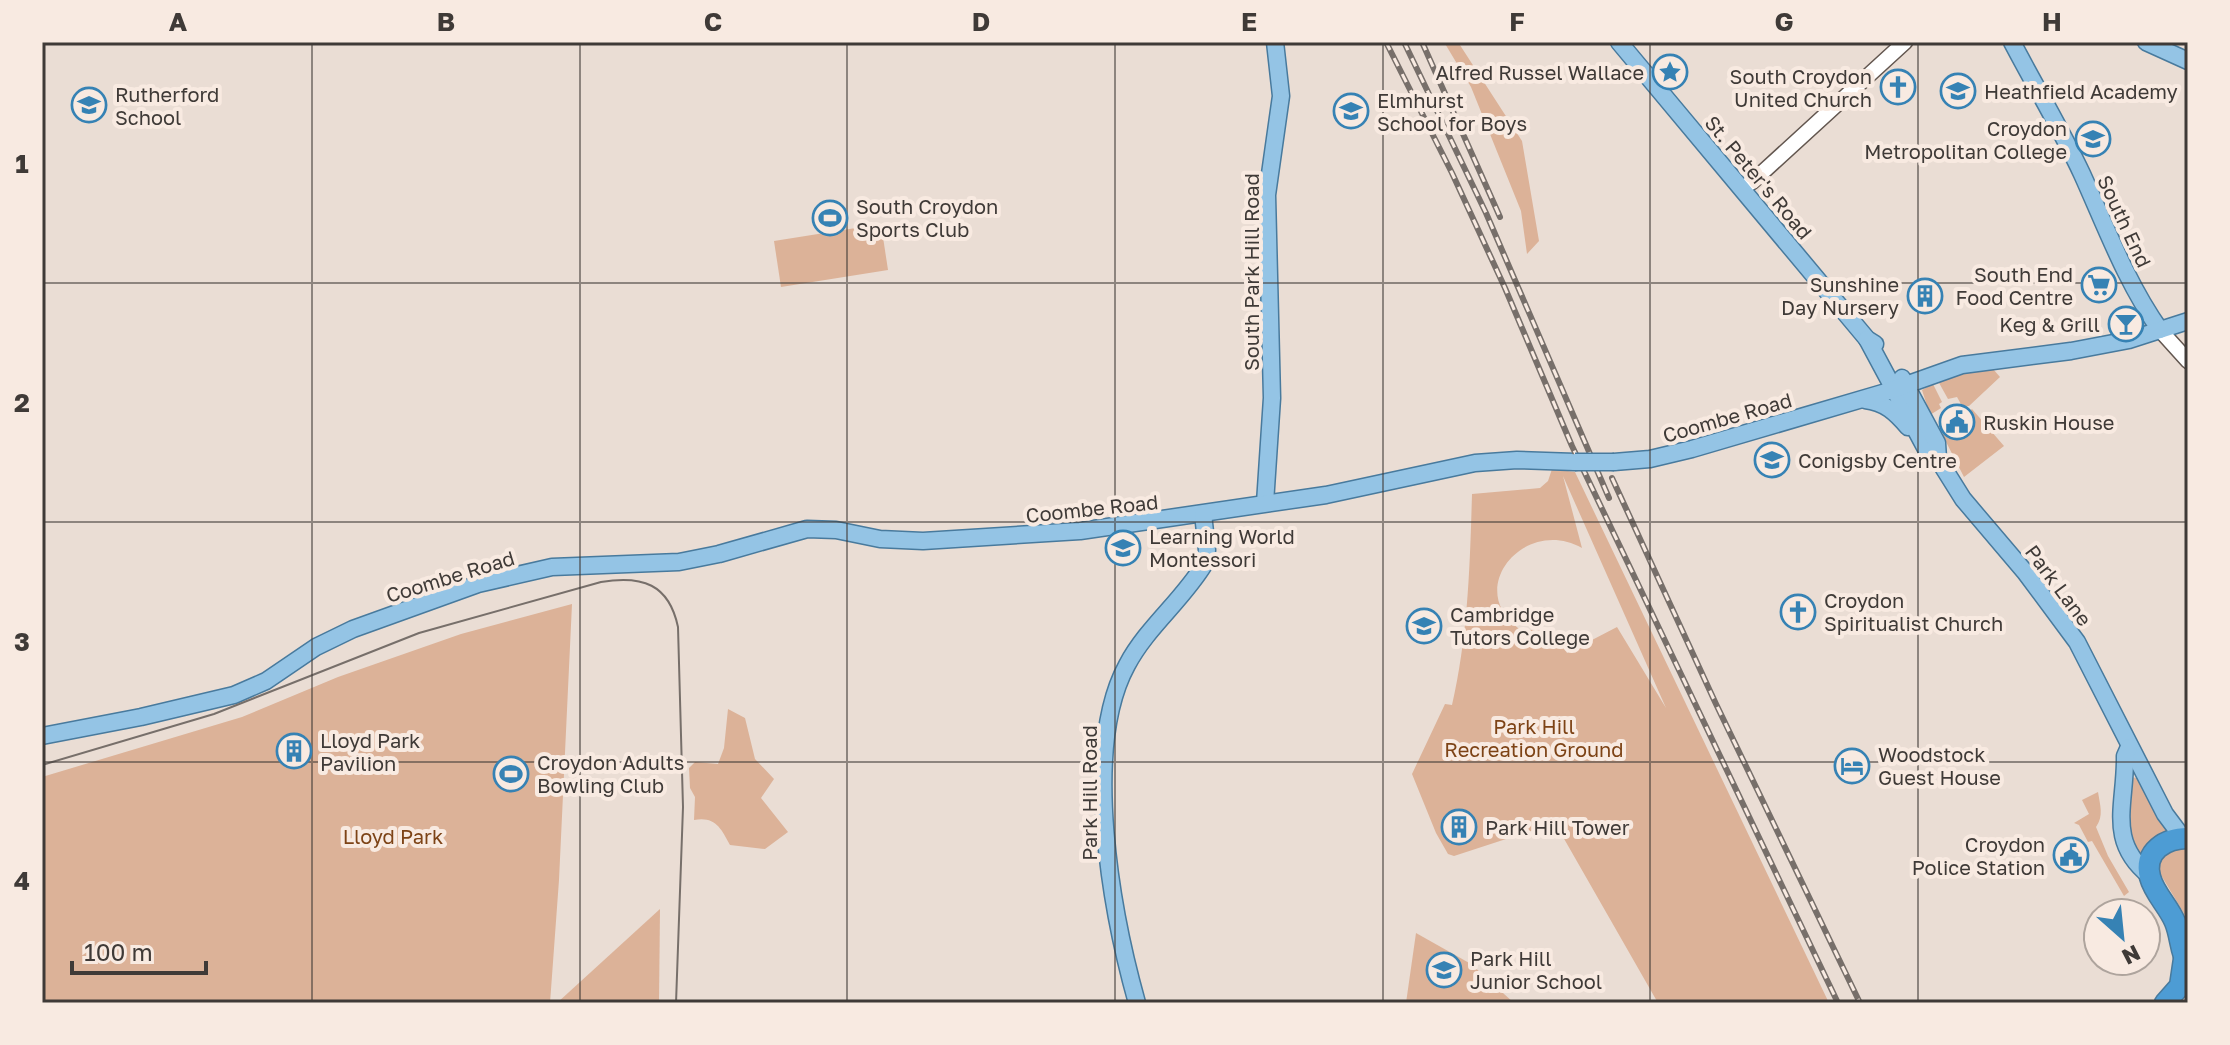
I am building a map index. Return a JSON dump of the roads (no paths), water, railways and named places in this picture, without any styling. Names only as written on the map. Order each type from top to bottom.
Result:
[{"type":"highway","points":[[2165,1003],[2180,986],[2186,962],[2176,923],[2150,876],[2152,856],[2169,840],[2186,838]]},
{"type":"main road","name":"South Park Hill Road","points":[[1265,503],[1272,398],[1267,195],[1281,96],[1275,42]]},
{"type":"main road","name":"St. Peter's Road","points":[[1619,42],[1881,352],[1901,387]]},
{"type":"main road","name":"South End","points":[[2012,42],[2071,152],[2122,265],[2146,311],[2160,330]]},
{"type":"main road","points":[[2146,42],[2188,61]]},
{"type":"main road","name":"Coombe Road","points":[[42,736],[234,695],[266,681],[316,647],[353,629],[478,584],[552,567],[642,565],[693,560],[807,529],[836,530],[900,540],[967,540],[1108,528],[1378,485],[1475,463],[1517,460],[1614,462],[1672,454],[1901,387],[1962,365],[2129,340],[2188,321]]},
{"type":"main road","name":"St. Peter's Road","points":[[1867,339],[1880,364],[1901,387]]},
{"type":"main road","points":[[1852,401],[1879,384],[1882,375],[1880,364]]},
{"type":"main road","name":"Park Lane","points":[[1901,387],[1918,436],[1926,449],[1938,459],[1963,499],[2025,572],[2077,642],[2165,814],[2186,838]]},
{"type":"main road","name":"Park Lane","points":[[1901,387],[1937,443],[1938,459]]},
{"type":"main road","points":[[1852,401],[1873,401],[1886,406],[1918,436]]},
{"type":"main road","name":"Park Hill Road","points":[[1137,1003],[1118,929],[1108,863],[1107,726],[1127,664],[1205,563],[1207,550],[1203,514]]},
{"type":"main road","points":[[2129,747],[2125,756],[2120,830],[2138,867],[2150,876]]},
{"type":"street","points":[[1742,188],[1905,42]]},
{"type":"street","points":[[2160,330],[2188,361]]},
{"type":"tram line","points":[[42,765],[214,714],[419,633],[601,582],[629,580],[652,586],[668,601],[678,627],[683,807],[676,1003]]},
{"type":"railway","points":[[1386,42],[1452,173],[1572,446],[1838,1003]]},
{"type":"railway","points":[[1404,42],[1486,213],[1609,498]]},
{"type":"railway","points":[[1422,42],[1500,217]]},
{"type":"railway","points":[[1612,478],[1716,704],[1860,1003]]},
{"type":"place","name":"Alfred Russel Wallace","points":[[1670,72]]},
{"type":"place","name":"South Croydon United Church","points":[[1898,87]]},
{"type":"place","name":"Heathfield Academy","points":[[1958,91]]},
{"type":"place","name":"Rutherford School","points":[[89,105]]},
{"type":"place","name":"Elmhurst School for Boys","points":[[1351,111]]},
{"type":"place","name":"Croydon Metropolitan College","points":[[2093,139]]},
{"type":"place","name":"South Croydon Sports Club","points":[[830,218]]},
{"type":"place","name":"South End Food Centre","points":[[2099,285]]},
{"type":"place","name":"Sunshine Day Nursery","points":[[1925,296]]},
{"type":"place","name":"Keg & Grill","points":[[2126,324]]},
{"type":"place","name":"Ruskin House","points":[[1957,422]]},
{"type":"place","name":"Conigsby Centre","points":[[1772,460]]},
{"type":"place","name":"Learning World Montessori","points":[[1123,548]]},
{"type":"place","name":"Croydon Spiritualist Church","points":[[1798,612]]},
{"type":"place","name":"Cambridge Tutors College","points":[[1424,626]]},
{"type":"place","name":"Lloyd Park Pavilion","points":[[294,751]]},
{"type":"place","name":"Woodstock Guest House","points":[[1852,766]]},
{"type":"place","name":"Croydon Adults Bowling Club","points":[[511,774]]},
{"type":"place","name":"Park Hill Tower","points":[[1459,827]]},
{"type":"place","name":"Croydon Police Station","points":[[2071,855]]},
{"type":"place","name":"Park Hill Junior School","points":[[1444,970]]},
{"type":"park label","name":"Park Hill Recreation Ground","points":[[1534,738]]},
{"type":"park label","name":"Lloyd Park","points":[[393,836]]}]
